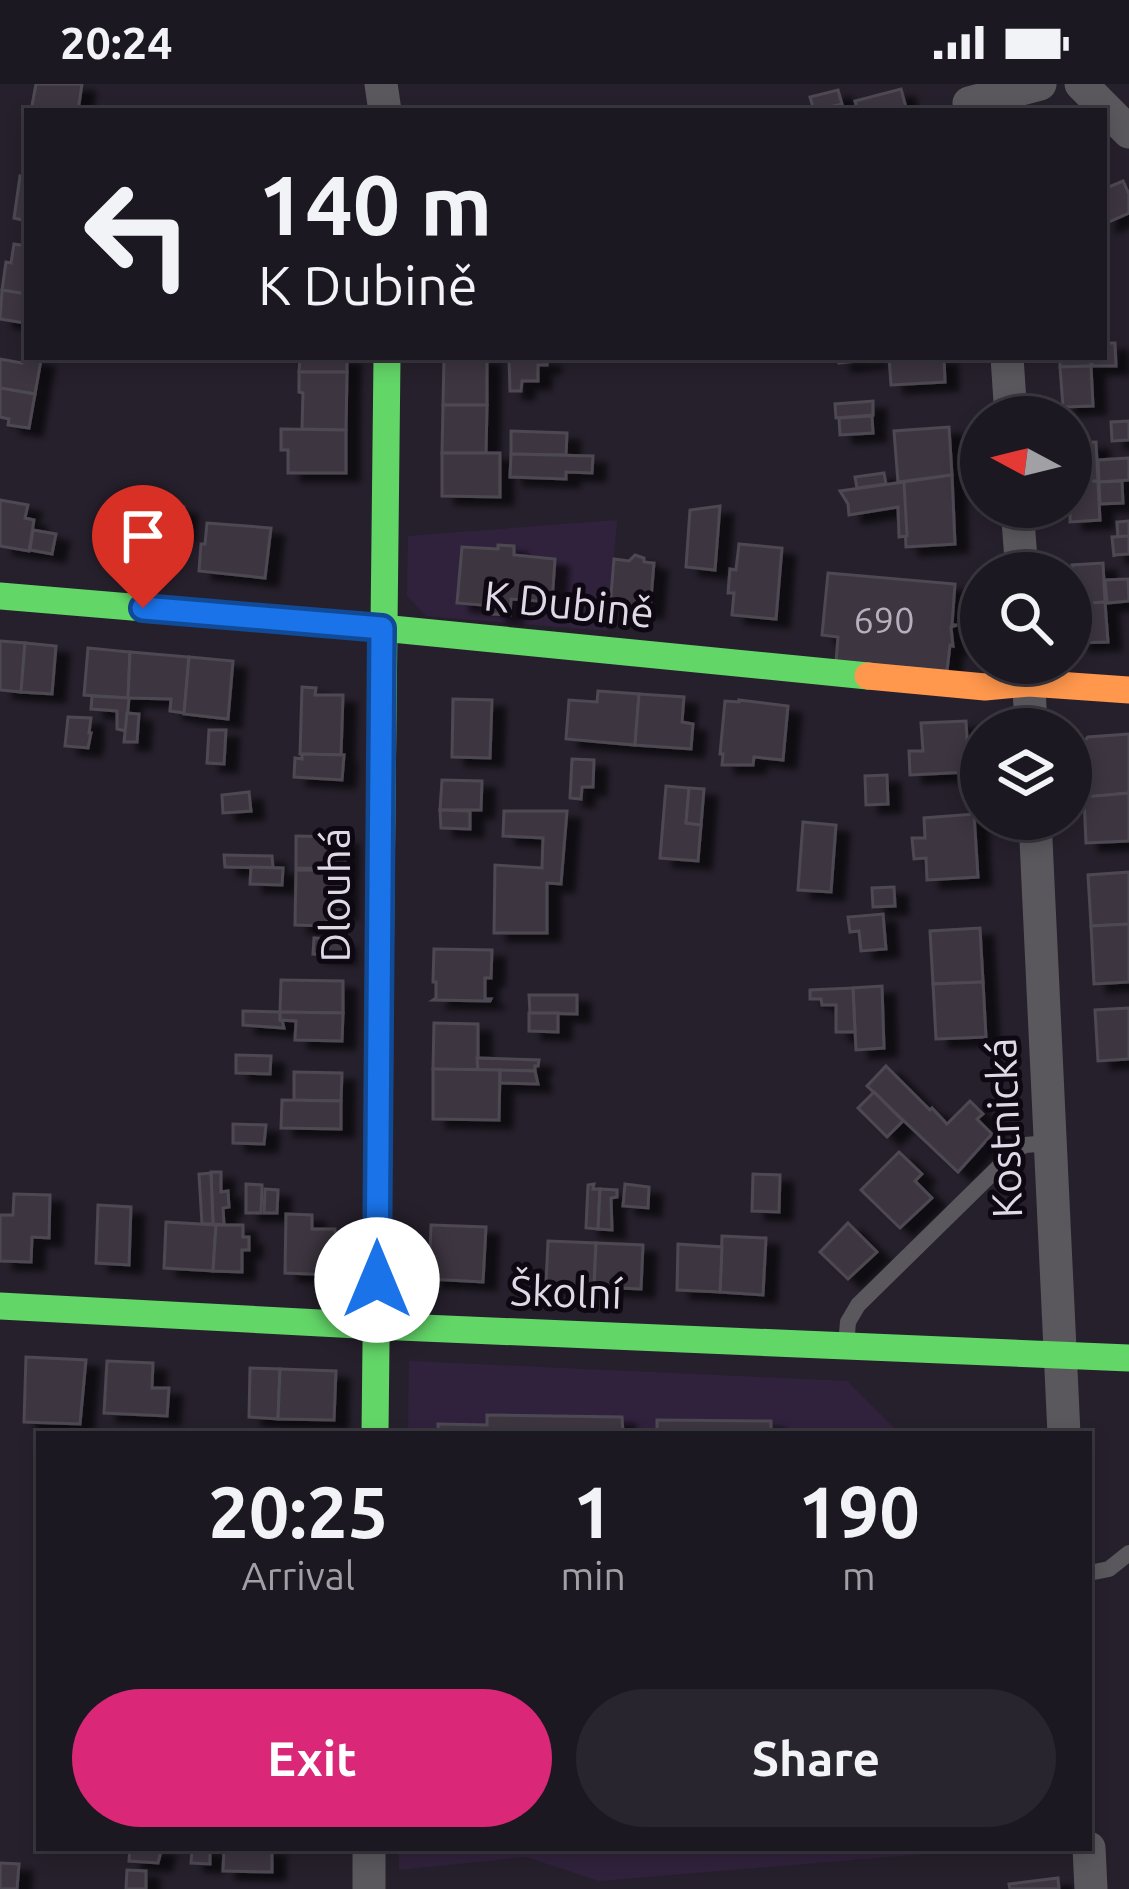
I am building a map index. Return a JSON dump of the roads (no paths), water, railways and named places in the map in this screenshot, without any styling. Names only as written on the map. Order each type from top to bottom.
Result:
[{"type":"street","points":[[968,100],[1040,84]]},
{"type":"street","points":[[1081,84],[1105,108]]},
{"type":"street","points":[[1107,110],[1129,132]]},
{"type":"street","name":"Dlouhá","points":[[375,1431],[387,360]]},
{"type":"street","points":[[1007,360],[1010,396]]},
{"type":"street","name":"K Dubině","points":[[0,596],[985,687],[994,684]]},
{"type":"street","name":"K Dubině","points":[[1092,684],[1129,690]]},
{"type":"street","name":"Kostnická","points":[[1036,840],[1064,1431]]},
{"type":"street","name":"Školní","points":[[0,1306],[1129,1358]]},
{"type":"street","points":[[369,1851],[369,1889]]},
{"type":"street","points":[[1089,1851],[1091,1889]]},
{"type":"lane","points":[[846,1346],[848,1322],[874,1288],[1016,1150],[1049,1143]]},
{"type":"lane","points":[[1092,1572],[1109,1569],[1129,1553]]}]
